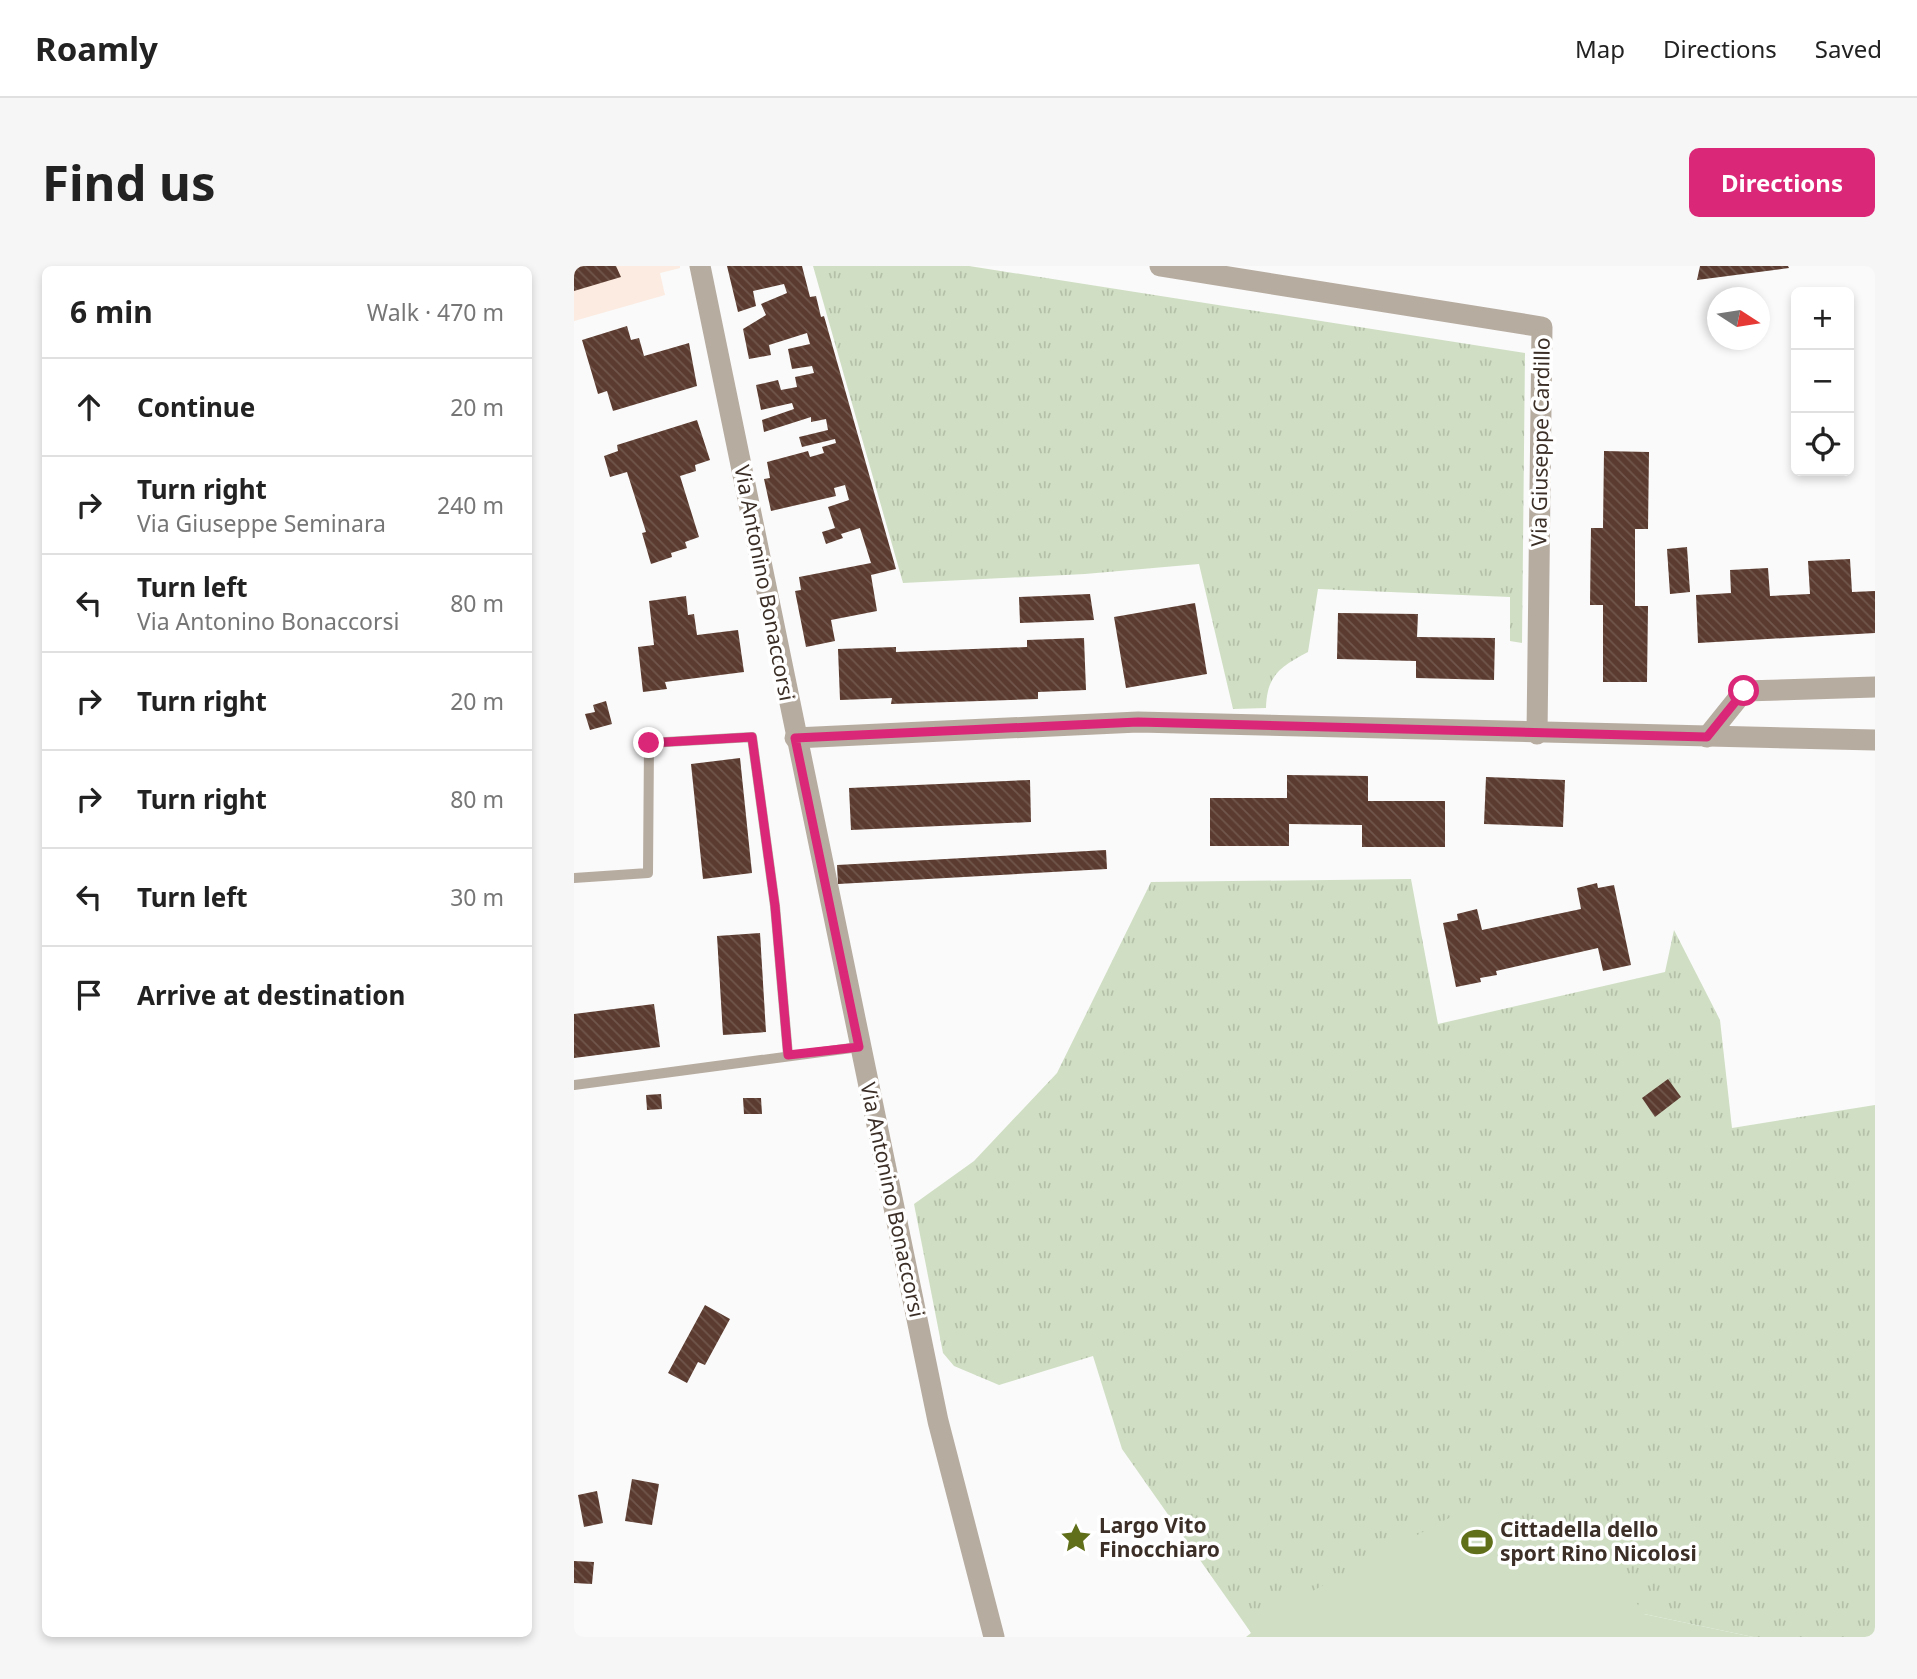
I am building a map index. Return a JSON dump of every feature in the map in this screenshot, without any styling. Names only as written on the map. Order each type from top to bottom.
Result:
[{"type":"street","name":"Via Antonino Bonaccorsi","points":[[700,266],[795,738],[938,1421],[994,1637]]},
{"type":"street","name":"Via Giuseppe Cardillo","points":[[1160,266],[1542,327],[1537,734]]},
{"type":"street","points":[[1707,737],[1744,691],[1875,687]]},
{"type":"street","points":[[795,738],[1138,722],[1537,734],[1875,740]]},
{"type":"lane","points":[[574,878],[648,873],[649,743],[752,737],[775,906],[788,1055]]},
{"type":"lane","points":[[574,1085],[859,1047]]},
{"type":"shaded area","points":[[574,266],[680,268],[660,273],[665,295],[574,321]]},
{"type":"green space","points":[[813,266],[969,266],[1525,353],[1522,643],[1510,641],[1510,597],[1318,589],[1308,652],[1277,673],[1269,687],[1266,708],[1233,709],[1199,564],[1085,574],[903,583]]},
{"type":"green space","points":[[1411,879],[1438,1024],[1665,972],[1674,930],[1720,1020],[1732,1128],[1875,1105],[1875,1637],[1753,1637],[1644,1614],[1254,1637],[1122,1449],[1093,1356],[999,1385],[954,1366],[943,1353],[914,1204],[974,1161],[1057,1073],[1151,882]]},
{"type":"green space","name":"Cittadella dello sport Rino Nicolosi","points":[[1479,1502],[1623,1583],[1644,1614],[1753,1637],[1246,1637],[1251,1633],[1247,1626]]},
{"type":"building","points":[[574,266],[616,266],[621,277],[574,291]]},
{"type":"building","points":[[727,266],[802,266],[810,297],[816,296],[821,317],[824,316],[896,569],[871,575],[877,611],[831,620],[835,641],[806,647],[795,591],[801,590],[799,577],[871,563],[860,528],[841,534],[843,538],[826,544],[822,532],[835,528],[828,507],[849,500],[845,485],[834,488],[836,496],[771,511],[764,479],[770,478],[767,462],[808,451],[810,457],[824,453],[822,447],[836,443],[835,439],[802,447],[799,437],[828,430],[826,419],[811,422],[811,417],[764,432],[762,420],[794,409],[792,403],[761,410],[756,385],[778,380],[781,390],[797,387],[795,377],[814,373],[812,366],[792,369],[788,349],[810,344],[807,333],[769,345],[771,355],[749,359],[743,329],[766,315],[761,304],[787,293],[784,284],[753,291],[756,306],[738,312]]},
{"type":"building","points":[[1700,266],[1788,266],[1789,268],[1697,280]]},
{"type":"building","points":[[627,326],[631,340],[639,338],[644,356],[689,343],[697,386],[613,411],[607,391],[598,394],[582,340]]},
{"type":"building","points":[[697,420],[710,460],[695,465],[696,471],[680,476],[699,537],[685,542],[687,548],[671,553],[672,557],[651,564],[642,533],[646,532],[627,472],[610,477],[604,456],[618,451],[617,445]]},
{"type":"building","points":[[1604,451],[1649,452],[1648,529],[1635,529],[1635,606],[1648,606],[1647,682],[1603,682],[1603,605],[1590,605],[1591,528],[1603,528]]},
{"type":"building","points":[[1687,547],[1690,592],[1670,594],[1667,549]]},
{"type":"building","points":[[1850,559],[1852,592],[1875,591],[1875,633],[1698,643],[1696,595],[1731,593],[1730,570],[1768,568],[1770,596],[1810,594],[1808,561]]},
{"type":"building","points":[[1090,594],[1094,620],[1020,623],[1019,597]]},
{"type":"building","points":[[686,596],[688,615],[694,614],[697,635],[738,630],[744,672],[665,682],[667,689],[643,692],[638,647],[654,645],[649,601]]},
{"type":"building","points":[[1195,603],[1207,674],[1126,688],[1114,617]]},
{"type":"building","points":[[1338,613],[1418,614],[1417,637],[1495,638],[1494,680],[1416,678],[1416,661],[1337,659]]},
{"type":"building","points":[[1084,638],[1086,690],[1038,692],[1038,699],[891,704],[892,698],[840,700],[838,649],[896,647],[896,652],[1027,647],[1027,640]]},
{"type":"building","points":[[606,701],[612,724],[590,730],[585,714],[595,712],[593,705]]},
{"type":"building","points":[[740,758],[752,873],[703,879],[691,764]]},
{"type":"building","points":[[1287,775],[1368,776],[1368,801],[1445,801],[1445,847],[1362,847],[1362,825],[1289,824],[1289,846],[1210,846],[1210,798],[1287,798]]},
{"type":"building","points":[[1486,777],[1565,780],[1563,827],[1484,824]]},
{"type":"building","points":[[1030,780],[1031,822],[851,830],[849,788]]},
{"type":"building","points":[[1106,850],[1107,869],[838,884],[837,865]]},
{"type":"building","points":[[1597,883],[1598,888],[1614,885],[1631,965],[1603,971],[1598,948],[1496,971],[1497,975],[1480,978],[1481,982],[1456,987],[1443,923],[1458,920],[1457,914],[1477,909],[1482,930],[1581,909],[1577,888]]},
{"type":"building","points":[[760,933],[766,1032],[723,1035],[717,936]]},
{"type":"building","points":[[654,1004],[660,1047],[574,1058],[574,1014]]},
{"type":"building","points":[[1668,1079],[1681,1097],[1655,1117],[1642,1098]]},
{"type":"building","points":[[661,1094],[662,1109],[647,1110],[646,1095]]},
{"type":"building","points":[[743,1098],[761,1098],[762,1114],[744,1114]]},
{"type":"building","points":[[705,1305],[730,1319],[705,1365],[698,1362],[687,1383],[668,1373]]},
{"type":"building","points":[[632,1479],[659,1484],[652,1525],[625,1521]]},
{"type":"building","points":[[597,1491],[603,1523],[584,1527],[578,1495]]},
{"type":"building","points":[[574,1561],[594,1562],[592,1584],[574,1583]]},
{"type":"place","name":"Largo Vito Finocchiaro","points":[[1076,1538]]},
{"type":"place","name":"Cittadella dello sport Rino Nicolosi","points":[[1477,1542]]},
{"type":"route","points":[[649,743],[752,737],[775,906],[788,1055],[859,1047],[795,738],[1138,722],[1707,737],[1744,691]]}]
